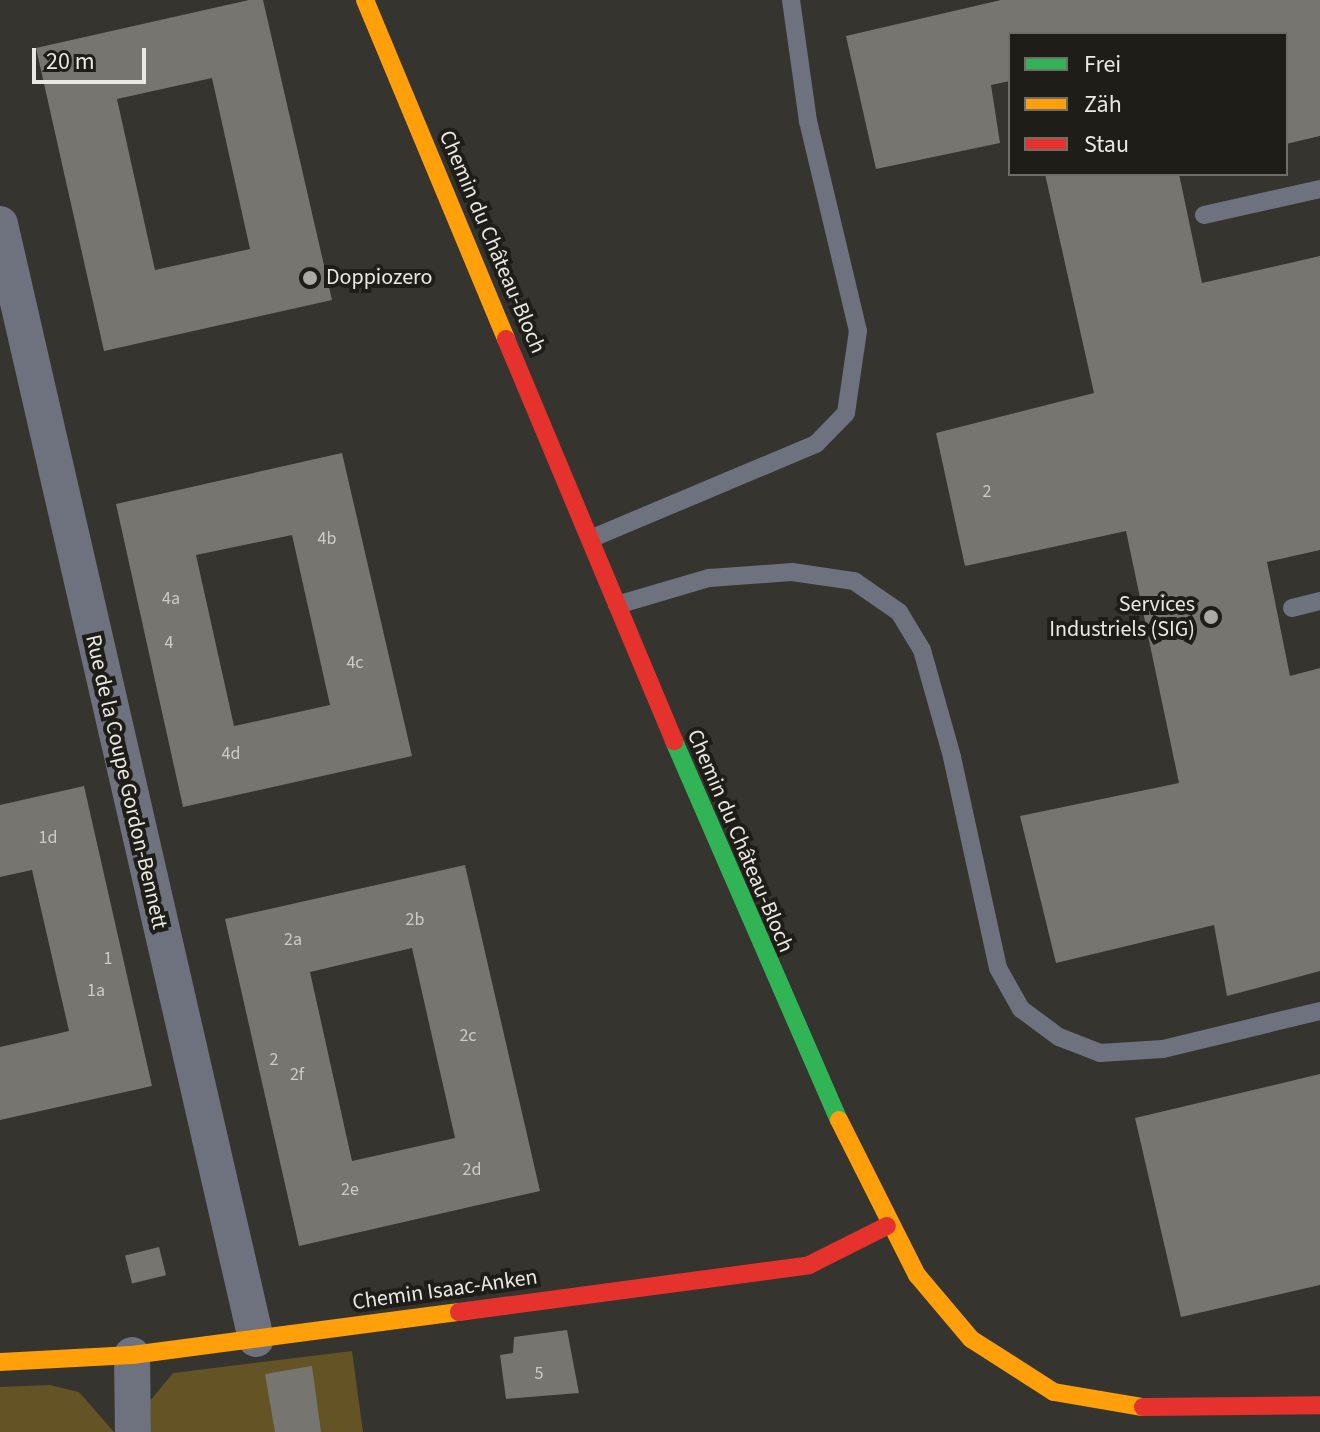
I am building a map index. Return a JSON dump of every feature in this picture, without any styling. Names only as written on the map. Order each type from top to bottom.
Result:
[{"type":"street","name":"Chemin du Château-Bloch","points":[[365,0],[797,1038],[887,1226],[971,1339],[1054,1392],[1145,1407],[1320,1405]]},
{"type":"street","name":"Rue de la Coupe Gordon-Bennett","points":[[0,224],[256,1339]]},
{"type":"street","name":"Chemin Isaac-Anken","points":[[0,1362],[132,1355],[809,1265],[887,1226]]},
{"type":"street","points":[[132,1355],[133,1432]]},
{"type":"lane","points":[[590,539],[816,444],[846,413],[858,331],[808,121],[791,0]]},
{"type":"lane","points":[[1204,215],[1320,189]]},
{"type":"lane","points":[[617,605],[709,578],[792,572],[854,581],[899,612],[922,650],[948,742],[998,968],[1021,1009],[1059,1037],[1100,1053],[1163,1049],[1320,1011]]},
{"type":"lane","points":[[1292,608],[1320,601]]},
{"type":"shaded area","points":[[352,1351],[363,1432],[151,1432],[150,1401],[173,1373]]},
{"type":"shaded area","points":[[50,1385],[79,1392],[114,1432],[0,1432],[0,1387]]},
{"type":"building","points":[[249,0],[263,0],[332,300],[104,351],[36,48]],"holes":[[[212,78],[250,249],[155,270],[117,99]]]},
{"type":"building","points":[[1001,0],[1320,0],[1320,136],[1288,144],[1288,32],[1008,32],[1008,81],[991,85],[1000,143],[876,169],[846,36]]},
{"type":"building","name":"Services Industriels (SIG)","points":[[1045,176],[1179,176],[1202,283],[1320,256],[1320,550],[1267,562],[1290,676],[1320,668],[1320,971],[1227,996],[1214,925],[1056,963],[1020,816],[1179,783],[1126,531],[965,566],[936,433],[1094,393]]},
{"type":"building","points":[[342,453],[412,756],[183,807],[116,504]],"holes":[[[292,535],[330,705],[234,726],[196,555]]]},
{"type":"building","points":[[84,786],[152,1086],[0,1120],[0,1047],[69,1031],[32,870],[0,877],[0,805]]},
{"type":"building","points":[[465,865],[540,1191],[299,1246],[225,919]],"holes":[[[412,948],[455,1138],[352,1161],[310,972]]]},
{"type":"building","points":[[1320,1074],[1320,1285],[1181,1317],[1135,1118]]},
{"type":"building","points":[[159,1247],[166,1275],[132,1284],[125,1255]]},
{"type":"building","points":[[567,1330],[579,1393],[506,1399],[500,1355],[513,1353],[514,1337]]},
{"type":"building","points":[[312,1366],[321,1432],[275,1432],[265,1374]]},
{"type":"traffic: fast","points":[[674,741],[839,1120]]},
{"type":"traffic: slow","points":[[365,0],[506,339]]},
{"type":"traffic: slow","points":[[839,1120],[917,1275],[971,1339],[1054,1392],[1143,1407]]},
{"type":"traffic: slow","points":[[0,1362],[132,1355],[459,1312]]},
{"type":"traffic: jam","points":[[506,339],[674,741]]},
{"type":"traffic: jam","points":[[459,1312],[809,1265],[887,1226]]},
{"type":"traffic: jam","points":[[1143,1407],[1320,1405]]},
{"type":"place","name":"Doppiozero","points":[[310,278]]},
{"type":"place","name":"Services Industriels (SIG)","points":[[1211,617]]}]
